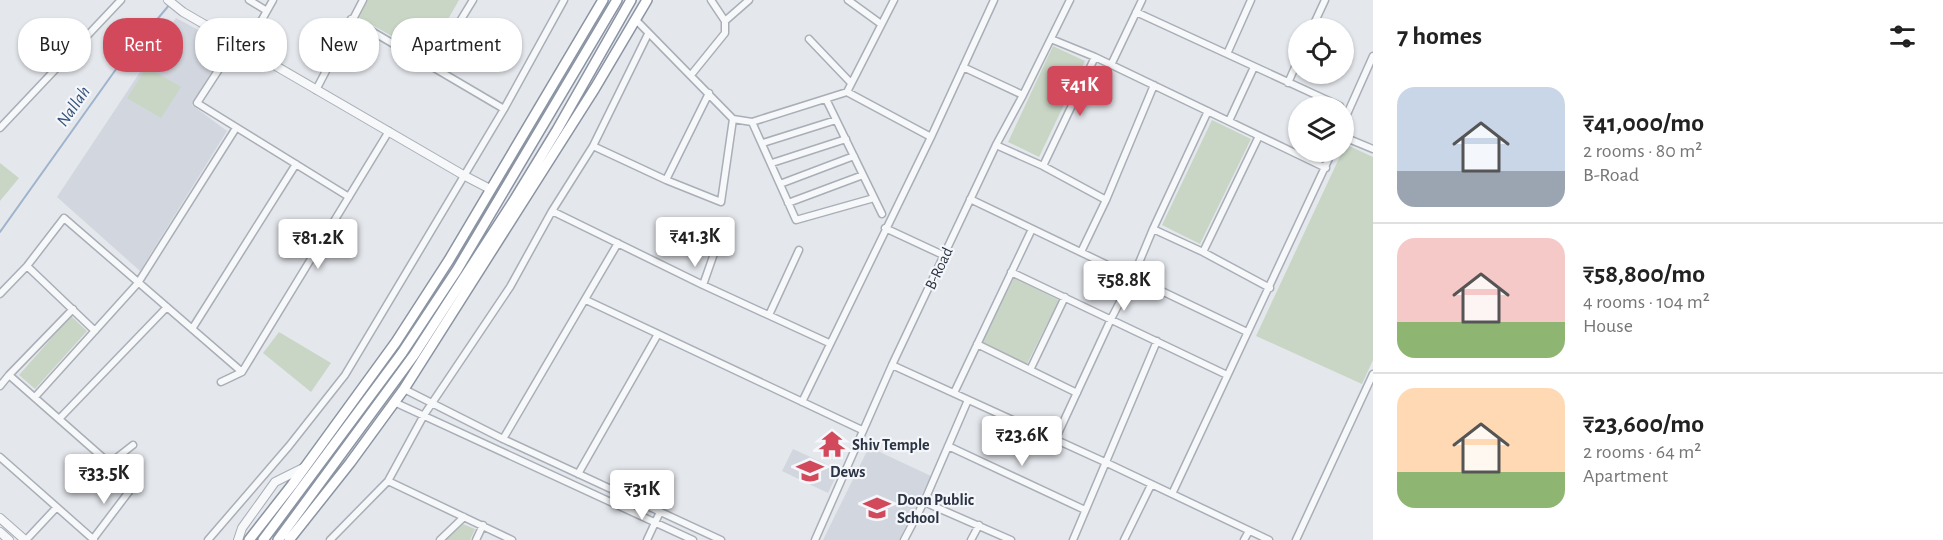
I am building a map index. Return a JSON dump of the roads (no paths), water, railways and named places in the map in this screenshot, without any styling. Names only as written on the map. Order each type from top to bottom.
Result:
[{"type":"highway","points":[[249,540],[396,342],[448,260],[603,0]]},
{"type":"highway","points":[[263,540],[402,353],[457,270],[617,0]]},
{"type":"highway","points":[[289,540],[350,463],[404,389],[545,158],[631,0]]},
{"type":"highway","points":[[278,540],[414,355],[647,0]]},
{"type":"highway","points":[[518,143],[528,149]]},
{"type":"highway","points":[[302,470],[310,478]]},
{"type":"street","points":[[0,129],[121,0]]},
{"type":"street","points":[[168,0],[195,19]]},
{"type":"street","points":[[249,0],[267,11]]},
{"type":"street","points":[[263,18],[273,0]]},
{"type":"street","points":[[352,18],[363,0]]},
{"type":"street","points":[[461,18],[472,0]]},
{"type":"street","points":[[208,540],[289,446],[345,375],[465,176],[564,0]]},
{"type":"street","points":[[691,75],[725,33],[725,21],[711,0]]},
{"type":"street","points":[[725,21],[749,0]]},
{"type":"street","points":[[848,0],[882,24]]},
{"type":"street","points":[[847,93],[894,0]]},
{"type":"street","points":[[802,402],[931,137],[994,0]]},
{"type":"street","name":"B-Road","points":[[815,540],[862,430],[970,199],[1070,0]]},
{"type":"street","points":[[1111,65],[1142,0]]},
{"type":"street","points":[[1227,54],[1249,0]]},
{"type":"street","points":[[1317,18],[1325,0]]},
{"type":"street","points":[[1136,12],[1288,83]]},
{"type":"street","points":[[636,20],[733,119],[752,122],[847,93],[931,137]]},
{"type":"street","points":[[330,540],[388,481],[424,415],[510,287],[552,211],[593,146],[648,34]]},
{"type":"street","points":[[809,39],[851,83]]},
{"type":"street","points":[[1051,39],[1095,57],[1326,168]]},
{"type":"street","points":[[1353,96],[1370,73],[1373,56]]},
{"type":"street","points":[[1043,166],[1095,57]]},
{"type":"street","points":[[963,67],[1023,95]]},
{"type":"street","points":[[1229,121],[1254,67]]},
{"type":"street","points":[[217,72],[197,103],[349,197]]},
{"type":"street","points":[[286,72],[490,189]]},
{"type":"street","points":[[316,90],[325,72]]},
{"type":"street","points":[[441,72],[504,109]]},
{"type":"street","points":[[1290,84],[1317,96]]},
{"type":"street","points":[[1081,252],[1106,200],[1154,85]]},
{"type":"street","points":[[666,180],[709,93]]},
{"type":"street","points":[[826,99],[882,214]]},
{"type":"street","points":[[1054,440],[1133,277],[1208,111]]},
{"type":"street","points":[[593,146],[720,202],[733,119]]},
{"type":"street","points":[[763,143],[836,120]]},
{"type":"street","points":[[752,122],[796,220],[874,198]]},
{"type":"street","points":[[35,397],[138,283],[236,128]]},
{"type":"street","points":[[221,382],[242,372],[389,131]]},
{"type":"street","points":[[1203,252],[1259,136]]},
{"type":"street","points":[[772,163],[846,139]]},
{"type":"street","points":[[1354,141],[1373,150]]},
{"type":"street","points":[[996,145],[1043,166],[1106,200]]},
{"type":"street","points":[[780,184],[854,156]]},
{"type":"street","points":[[1172,494],[1328,162]]},
{"type":"street","points":[[192,329],[296,164]]},
{"type":"street","points":[[788,203],[863,175]]},
{"type":"street","points":[[970,199],[1247,332]]},
{"type":"street","points":[[552,211],[703,285],[829,343]]},
{"type":"street","points":[[0,294],[27,266],[64,218],[242,372]]},
{"type":"street","points":[[703,285],[724,225]]},
{"type":"street","points":[[885,228],[944,255]]},
{"type":"street","points":[[954,393],[1032,229]]},
{"type":"street","points":[[1153,229],[1203,252],[1270,288]]},
{"type":"street","points":[[494,448],[586,300],[618,243]]},
{"type":"street","points":[[770,315],[799,250]]},
{"type":"street","points":[[27,266],[95,331]]},
{"type":"street","points":[[1011,272],[1227,375]]},
{"type":"street","points":[[1029,370],[1065,297]]},
{"type":"street","points":[[586,300],[862,430]]},
{"type":"street","points":[[59,419],[167,307]]},
{"type":"street","points":[[0,386],[73,309]]},
{"type":"street","points":[[578,474],[658,334]]},
{"type":"street","points":[[1073,540],[1157,341]]},
{"type":"street","points":[[977,344],[1077,393]]},
{"type":"street","points":[[892,365],[1269,540]]},
{"type":"street","points":[[1296,540],[1373,374]]},
{"type":"street","points":[[0,457],[94,540],[134,485],[9,375]]},
{"type":"street","points":[[404,389],[501,438],[721,540]]},
{"type":"street","points":[[904,540],[924,502],[968,400]]},
{"type":"street","points":[[394,402],[693,540]]},
{"type":"street","points":[[110,464],[133,445]]},
{"type":"street","points":[[948,446],[1085,510]]},
{"type":"street","points":[[238,540],[242,528],[275,482],[302,470]]},
{"type":"street","points":[[388,481],[512,540]]},
{"type":"street","points":[[1124,540],[1151,485]]},
{"type":"street","points":[[924,502],[1011,540]]},
{"type":"street","points":[[0,518],[25,540],[56,508]]},
{"type":"street","points":[[647,540],[660,512]]},
{"type":"street","points":[[440,540],[464,517]]},
{"type":"street","points":[[476,540],[483,525]]},
{"type":"street","points":[[971,540],[978,525]]},
{"type":"street","points":[[1244,540],[1249,531]]},
{"type":"street","points":[[0,532],[9,540]]},
{"type":"waterway","name":"Nallah","points":[[0,232],[119,65],[170,4]]},
{"type":"place","name":"Shiv Temple","points":[[832,444]]},
{"type":"place","name":"Dews","points":[[810,471]]},
{"type":"place","name":"Doon Public School","points":[[877,508]]}]
